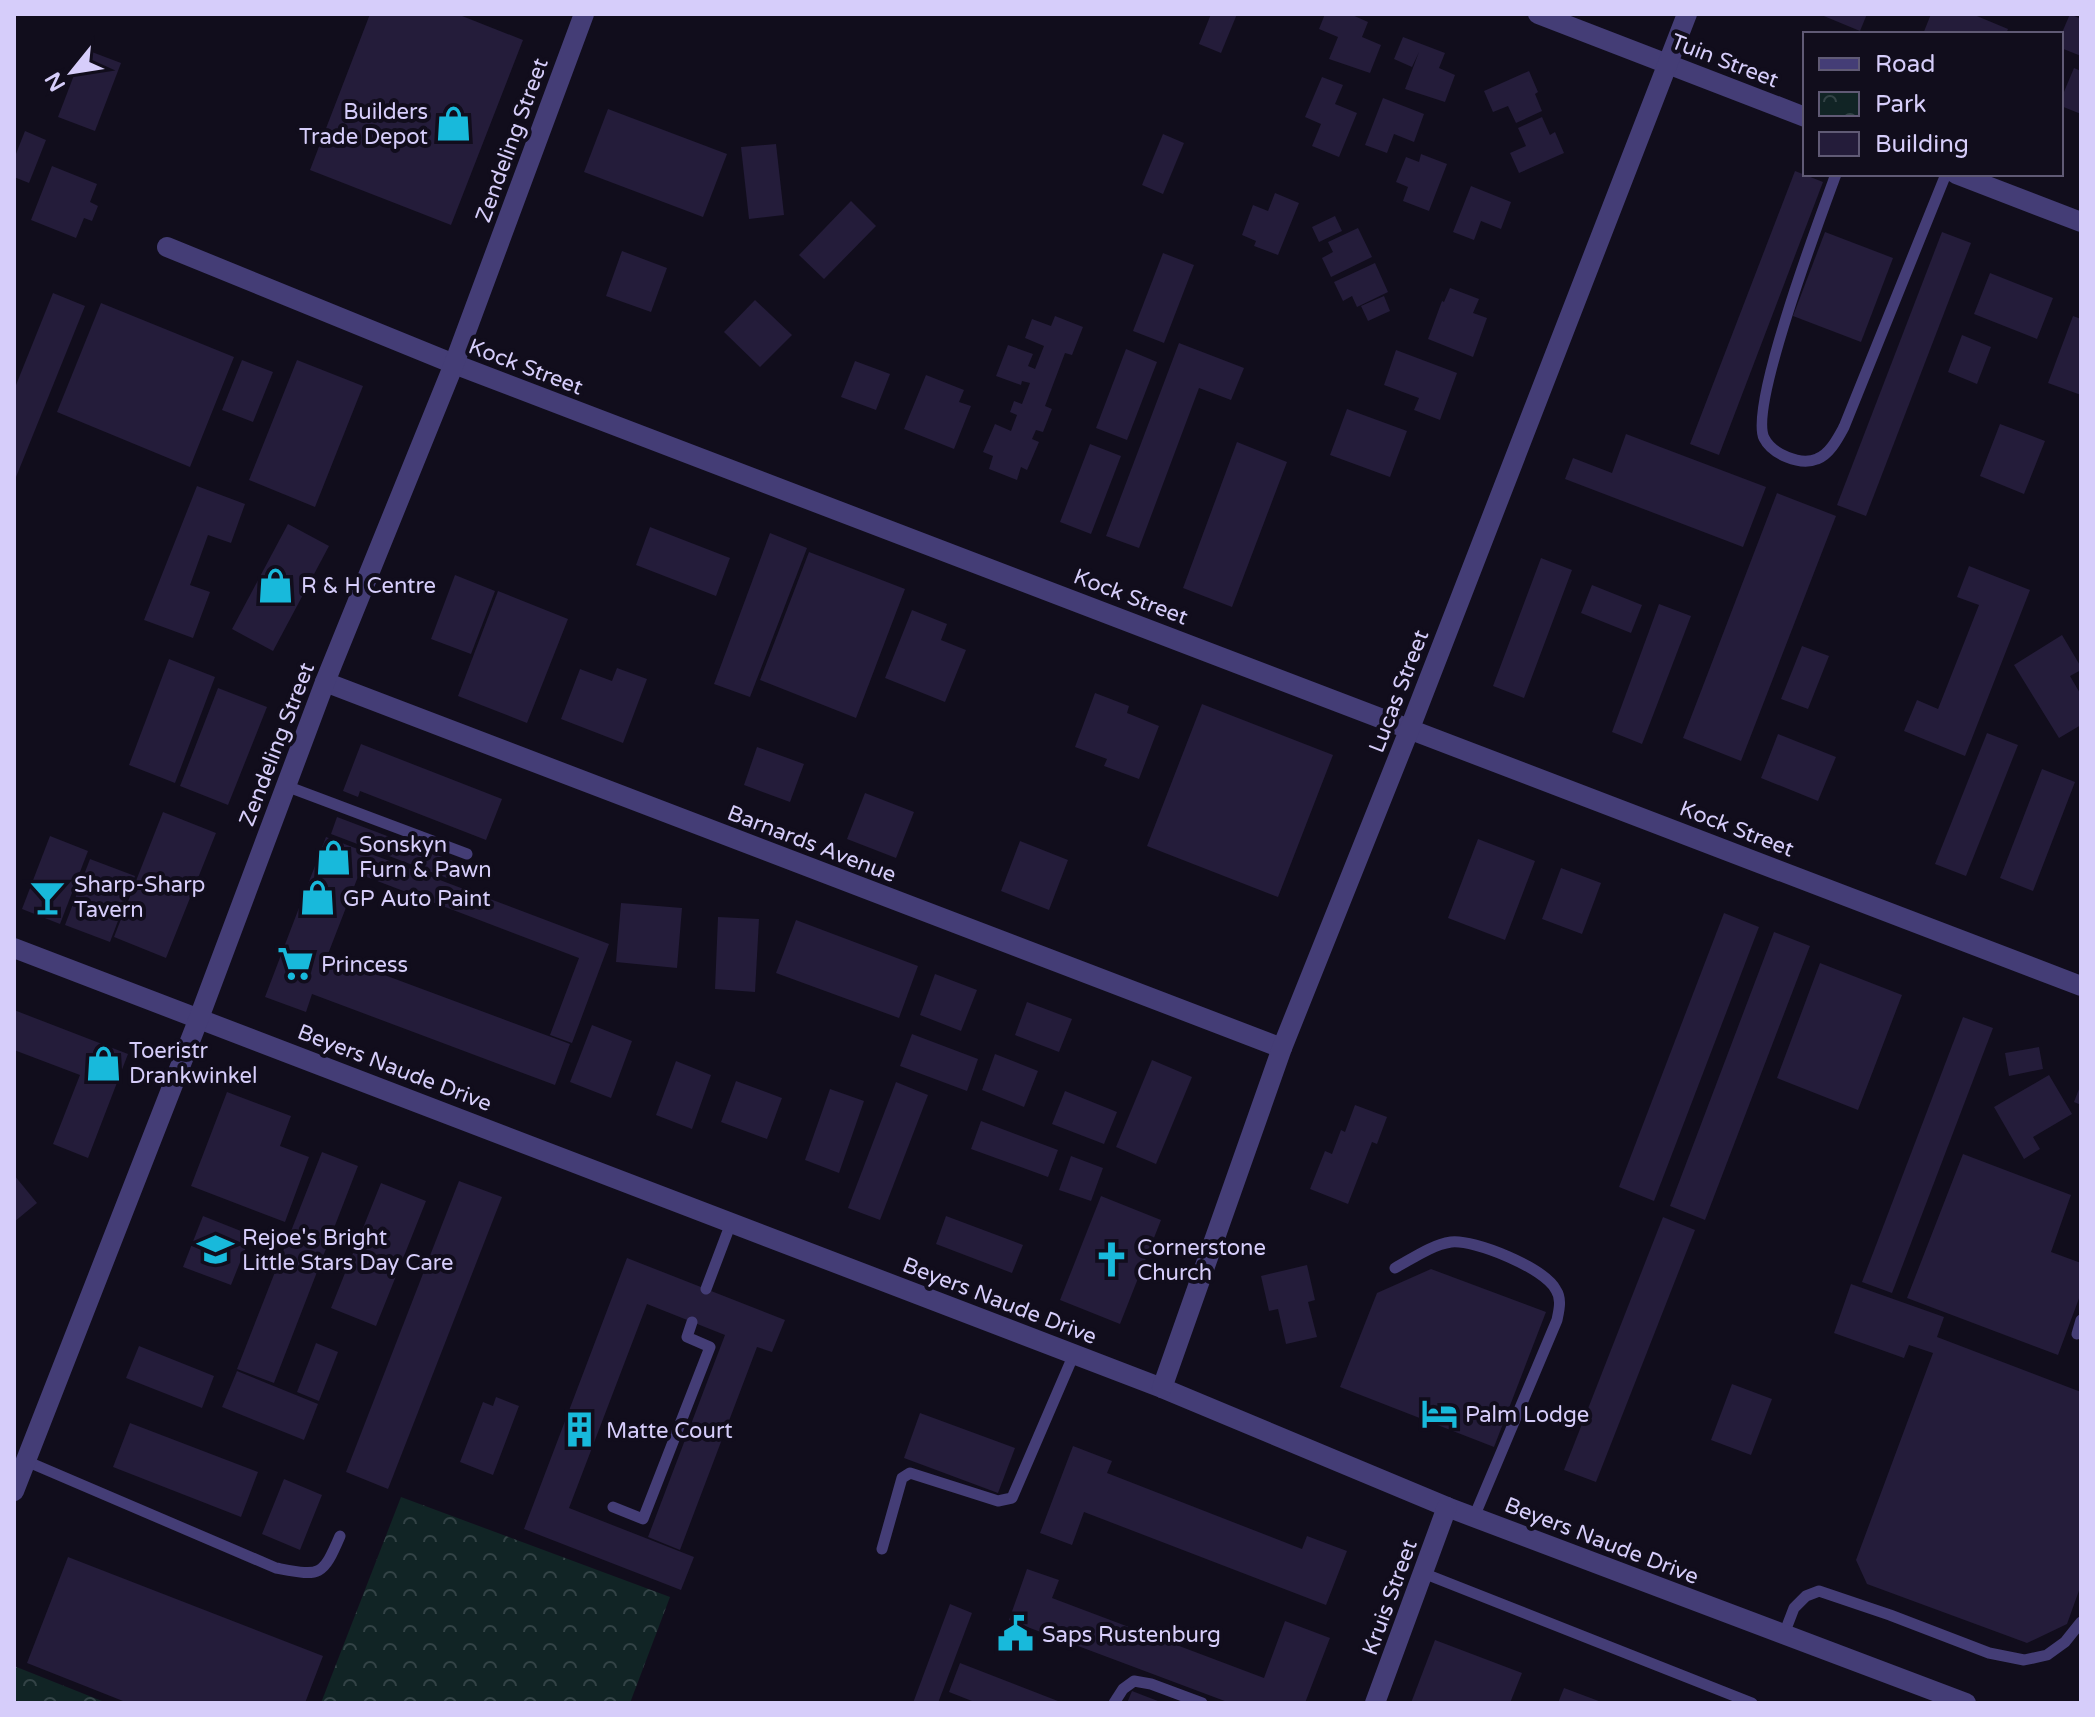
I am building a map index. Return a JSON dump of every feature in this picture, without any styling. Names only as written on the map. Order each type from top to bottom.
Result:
[{"type":"street","name":"Zendeling Street","points":[[14,1491],[199,1018],[325,682],[454,364],[584,14]]},
{"type":"street","name":"Tuin Street","points":[[1538,14],[1803,116]]},
{"type":"street","name":"Lucas Street","points":[[1162,1388],[1282,1048],[1410,728],[1687,14]]},
{"type":"street","points":[[1961,176],[2081,222]]},
{"type":"street","name":"Kock Street","points":[[167,247],[454,364],[2081,986]]},
{"type":"street","name":"Barnards Avenue","points":[[325,682],[1282,1048]]},
{"type":"street","name":"Beyers Naude Drive","points":[[14,948],[1162,1388],[1447,1507],[1966,1703]]},
{"type":"street","name":"Kruis Street","points":[[1375,1703],[1447,1507]]},
{"type":"lane","points":[[1835,176],[1803,262],[1766,389],[1761,419],[1763,437],[1771,448],[1786,457],[1804,461],[1818,459],[1833,446],[1844,427],[1945,176]]},
{"type":"lane","points":[[286,786],[467,854]]},
{"type":"lane","points":[[706,1289],[731,1223]]},
{"type":"lane","points":[[1395,1268],[1448,1242],[1465,1241],[1521,1263],[1545,1277],[1556,1289],[1560,1304],[1557,1320],[1474,1517]]},
{"type":"lane","points":[[2077,1334],[2081,1320]]},
{"type":"lane","points":[[613,1507],[643,1519],[710,1347],[687,1337],[692,1322]]},
{"type":"lane","points":[[882,1549],[902,1478],[910,1473],[998,1501],[1012,1498],[1074,1354]]},
{"type":"lane","points":[[26,1461],[276,1568],[309,1574],[322,1570],[340,1536]]},
{"type":"lane","points":[[1423,1573],[1752,1703]]},
{"type":"lane","points":[[1784,1634],[1794,1608],[1806,1596],[1819,1591],[1989,1653],[2024,1660],[2047,1655],[2065,1642],[2081,1622]]},
{"type":"lane","points":[[1114,1703],[1123,1689],[1134,1681],[1202,1703]]},
{"type":"green space","points":[[401,1497],[670,1597],[630,1703],[321,1703]]},
{"type":"green space","points":[[14,1666],[107,1703],[14,1703]]},
{"type":"building","points":[[370,14],[457,14],[523,40],[451,225],[310,170]]},
{"type":"building","points":[[1211,14],[1237,14],[1221,53],[1199,44]]},
{"type":"building","points":[[1325,14],[1350,14],[1368,22],[1362,37],[1381,45],[1370,73],[1329,59],[1338,37],[1319,29]]},
{"type":"building","points":[[1819,14],[1867,14],[1860,31]]},
{"type":"building","points":[[1931,14],[1972,14],[2008,29],[2007,32],[1924,32]]},
{"type":"building","points":[[2070,14],[2081,19],[2081,56],[2063,49],[2062,32]]},
{"type":"building","points":[[1403,37],[1445,53],[1439,68],[1455,75],[1445,102],[1405,89],[1419,52],[1412,67],[1394,59]]},
{"type":"building","points":[[84,49],[121,63],[95,131],[58,117]]},
{"type":"building","points":[[2074,68],[2081,71],[2081,114],[2063,107],[2063,94]]},
{"type":"building","points":[[1529,71],[1542,111],[1516,123],[1508,106],[1493,112],[1484,91]]},
{"type":"building","points":[[1322,77],[1343,85],[1335,104],[1357,113],[1339,157],[1312,146],[1321,124],[1305,117]]},
{"type":"building","points":[[1383,98],[1424,114],[1414,142],[1394,134],[1387,153],[1365,145]]},
{"type":"building","points":[[608,109],[727,154],[703,217],[584,172]]},
{"type":"building","points":[[1542,117],[1550,135],[1555,132],[1564,153],[1519,173],[1510,153],[1526,146],[1518,128]]},
{"type":"building","points":[[25,131],[46,140],[29,183],[14,177],[14,159]]},
{"type":"building","points":[[1163,134],[1184,143],[1163,194],[1142,185]]},
{"type":"building","points":[[776,144],[784,215],[749,219],[741,147]]},
{"type":"building","points":[[1421,154],[1447,164],[1429,211],[1403,201],[1408,187],[1396,182],[1406,157],[1419,162]]},
{"type":"building","points":[[52,166],[97,184],[90,202],[98,206],[92,221],[84,218],[76,238],[31,220]]},
{"type":"building","points":[[1795,171],[1823,182],[1719,455],[1690,444]]},
{"type":"building","points":[[1471,186],[1511,202],[1501,229],[1481,221],[1474,240],[1453,232]]},
{"type":"building","points":[[1275,193],[1299,203],[1278,255],[1254,246],[1256,241],[1242,235],[1253,205],[1268,211]]},
{"type":"building","points":[[851,201],[876,226],[824,279],[799,255]]},
{"type":"building","points":[[1335,216],[1342,231],[1319,242],[1312,227]]},
{"type":"building","points":[[1358,228],[1372,257],[1331,277],[1322,258],[1333,252],[1328,242]]},
{"type":"building","points":[[1825,232],[1893,258],[1861,342],[1793,316]]},
{"type":"building","points":[[1942,232],[1971,243],[1866,516],[1837,505]]},
{"type":"building","points":[[622,251],[667,268],[651,312],[606,296]]},
{"type":"building","points":[[1163,253],[1194,265],[1164,343],[1133,331]]},
{"type":"building","points":[[1375,263],[1388,292],[1357,307],[1352,296],[1343,301],[1334,282]]},
{"type":"building","points":[[1990,273],[2053,298],[2037,339],[1974,314]]},
{"type":"building","points":[[1450,288],[1479,299],[1473,313],[1487,318],[1473,357],[1428,339]]},
{"type":"building","points":[[53,293],[85,306],[14,482],[14,390]]},
{"type":"building","points":[[1384,296],[1390,311],[1368,321],[1361,306]]},
{"type":"building","points":[[755,300],[792,335],[760,367],[724,332]]},
{"type":"building","points":[[101,303],[234,357],[190,467],[57,412]]},
{"type":"building","points":[[1055,316],[1083,327],[1072,355],[1065,353],[1045,406],[1052,409],[1043,432],[1036,430],[1032,439],[1039,442],[1027,470],[1021,467],[1017,480],[989,469],[993,456],[983,452],[995,424],[1011,431],[1017,415],[1010,412],[1014,401],[1022,404],[1030,383],[1022,381],[1021,385],[996,376],[1008,345],[1033,354],[1028,366],[1035,369],[1044,346],[1025,338],[1032,319],[1051,326]]},
{"type":"building","points":[[2073,316],[2081,319],[2081,395],[2048,383]]},
{"type":"building","points":[[1962,335],[1991,347],[1977,384],[1948,372]]},
{"type":"building","points":[[1179,343],[1244,368],[1231,400],[1199,388],[1139,548],[1106,536]]},
{"type":"building","points":[[1126,349],[1157,362],[1127,440],[1096,428]]},
{"type":"building","points":[[1396,350],[1457,373],[1440,420],[1414,410],[1419,398],[1384,385]]},
{"type":"building","points":[[242,360],[273,372],[253,422],[222,410]]},
{"type":"building","points":[[297,360],[363,386],[315,507],[249,480]]},
{"type":"building","points":[[855,361],[890,374],[876,410],[841,397]]},
{"type":"building","points":[[926,375],[964,390],[959,402],[971,406],[954,449],[904,429]]},
{"type":"building","points":[[1347,409],[1407,431],[1390,477],[1330,455]]},
{"type":"building","points":[[2000,424],[2045,441],[2024,494],[1980,476]]},
{"type":"building","points":[[1626,434],[1766,487],[1743,547],[1565,479],[1573,458],[1612,473]]},
{"type":"building","points":[[1237,442],[1287,462],[1232,607],[1183,588]]},
{"type":"building","points":[[1090,444],[1121,456],[1091,534],[1060,522]]},
{"type":"building","points":[[197,486],[245,504],[231,543],[208,535],[190,585],[210,592],[193,638],[144,620]]},
{"type":"building","points":[[1777,493],[1836,516],[1741,761],[1683,738]]},
{"type":"building","points":[[288,524],[329,546],[273,651],[232,629]]},
{"type":"building","points":[[650,527],[730,558],[716,596],[636,565]]},
{"type":"building","points":[[770,533],[807,548],[750,697],[714,684]]},
{"type":"building","points":[[809,552],[905,589],[856,718],[760,680]]},
{"type":"building","points":[[1541,558],[1572,570],[1524,698],[1493,686]]},
{"type":"building","points":[[1969,566],[2030,590],[1965,756],[1904,731],[1917,700],[1938,709],[1979,605],[1957,597]]},
{"type":"building","points":[[455,575],[495,591],[471,654],[431,639]]},
{"type":"building","points":[[1592,585],[1642,605],[1631,633],[1581,613]]},
{"type":"building","points":[[498,591],[568,619],[527,723],[458,696]]},
{"type":"building","points":[[1659,604],[1691,616],[1642,744],[1612,732]]},
{"type":"building","points":[[912,610],[947,624],[941,640],[966,650],[945,702],[885,678]]},
{"type":"building","points":[[2062,635],[2081,667],[2070,676],[2081,695],[2081,725],[2059,738],[2014,665]]},
{"type":"building","points":[[1802,646],[1829,656],[1808,709],[1781,699]]},
{"type":"building","points":[[169,659],[215,677],[175,783],[129,765]]},
{"type":"building","points":[[617,668],[647,679],[623,743],[561,719],[580,669],[612,681]]},
{"type":"building","points":[[218,688],[267,707],[228,805],[180,786]]},
{"type":"building","points":[[1095,693],[1129,706],[1127,713],[1159,726],[1139,779],[1104,766],[1107,759],[1075,747]]},
{"type":"building","points":[[1202,704],[1333,755],[1278,897],[1147,846]]},
{"type":"building","points":[[1987,733],[2018,745],[1966,876],[1935,864]]},
{"type":"building","points":[[1778,734],[1836,757],[1818,801],[1761,778]]},
{"type":"building","points":[[361,744],[502,799],[486,840],[360,791],[358,797],[343,791]]},
{"type":"building","points":[[757,747],[804,764],[790,802],[744,785]]},
{"type":"building","points":[[2042,769],[2075,782],[2033,891],[2000,878]]},
{"type":"building","points":[[865,793],[914,812],[896,858],[847,839]]},
{"type":"building","points":[[163,812],[216,833],[166,958],[114,937]]},
{"type":"building","points":[[337,817],[453,861],[447,878],[331,834]]},
{"type":"building","points":[[50,836],[88,851],[60,924],[22,909]]},
{"type":"building","points":[[326,837],[609,944],[572,1043],[550,1035],[579,958],[359,874],[328,954],[570,1044],[555,1085],[312,994],[306,1012],[265,997]]},
{"type":"building","points":[[1478,839],[1535,861],[1505,940],[1448,918]]},
{"type":"building","points":[[1020,841],[1068,860],[1049,910],[1001,891]]},
{"type":"building","points":[[90,859],[135,876],[110,942],[65,925]]},
{"type":"building","points":[[1561,868],[1601,883],[1582,934],[1542,919]]},
{"type":"building","points":[[621,903],[682,908],[677,968],[616,962]]},
{"type":"building","points":[[1724,913],[1759,927],[1654,1201],[1619,1187]]},
{"type":"building","points":[[718,917],[759,919],[755,992],[715,989]]},
{"type":"building","points":[[796,920],[918,966],[899,1018],[776,973]]},
{"type":"building","points":[[1774,932],[1810,946],[1705,1220],[1670,1206]]},
{"type":"building","points":[[1820,963],[1902,995],[1858,1110],[1777,1078]]},
{"type":"building","points":[[935,974],[977,990],[961,1031],[920,1015]]},
{"type":"building","points":[[1027,1002],[1072,1019],[1059,1052],[1015,1035]]},
{"type":"building","points":[[14,1010],[128,1054],[88,1158],[53,1144],[80,1075],[14,1050]]},
{"type":"building","points":[[1963,1017],[1993,1028],[1892,1293],[1862,1282]]},
{"type":"building","points":[[592,1025],[632,1041],[611,1098],[570,1082]]},
{"type":"building","points":[[912,1034],[978,1059],[967,1091],[900,1066]]},
{"type":"building","points":[[2039,1047],[2043,1069],[2009,1076],[2005,1053]]},
{"type":"building","points":[[995,1054],[1038,1071],[1024,1107],[982,1090]]},
{"type":"building","points":[[1152,1060],[1192,1077],[1156,1164],[1116,1147]]},
{"type":"building","points":[[676,1061],[711,1075],[692,1129],[656,1115]]},
{"type":"building","points":[[2049,1075],[2072,1114],[2033,1137],[2040,1149],[2024,1159],[1994,1107]]},
{"type":"building","points":[[736,1081],[782,1098],[767,1139],[721,1122]]},
{"type":"building","points":[[896,1082],[928,1095],[880,1220],[848,1208]]},
{"type":"building","points":[[2081,1084],[2081,1105],[2074,1102]]},
{"type":"building","points":[[830,1089],[864,1101],[839,1173],[805,1160]]},
{"type":"building","points":[[1065,1091],[1117,1112],[1104,1144],[1052,1124]]},
{"type":"building","points":[[227,1092],[291,1116],[280,1146],[309,1157],[285,1222],[191,1186]]},
{"type":"building","points":[[1355,1105],[1387,1117],[1377,1144],[1372,1142],[1348,1204],[1310,1189],[1325,1151],[1332,1154],[1341,1130],[1345,1132]]},
{"type":"building","points":[[981,1121],[1058,1150],[1048,1177],[971,1149]]},
{"type":"building","points":[[322,1152],[358,1166],[274,1383],[237,1369]]},
{"type":"building","points":[[1963,1154],[2071,1195],[2051,1252],[2081,1263],[2081,1293],[2058,1355],[1907,1298]]},
{"type":"building","points":[[1071,1156],[1103,1168],[1091,1201],[1059,1190]]},
{"type":"building","points":[[14,1175],[37,1203],[14,1222]]},
{"type":"building","points":[[459,1181],[502,1197],[388,1489],[346,1472]]},
{"type":"building","points":[[381,1183],[426,1201],[376,1326],[331,1308]]},
{"type":"building","name":"Cornerstone Church","points":[[1101,1196],[1161,1220],[1120,1324],[1060,1300]]},
{"type":"building","points":[[203,1216],[251,1235],[231,1285],[183,1267]]},
{"type":"building","points":[[946,1216],[1023,1245],[1012,1273],[936,1244]]},
{"type":"building","points":[[1663,1217],[1695,1230],[1596,1482],[1564,1470]]},
{"type":"building","name":"Matte Court","points":[[627,1258],[785,1320],[772,1352],[757,1347],[680,1550],[648,1537],[725,1335],[647,1304],[569,1508],[694,1557],[681,1590],[524,1529]]},
{"type":"building","points":[[1307,1265],[1315,1300],[1308,1302],[1317,1337],[1286,1344],[1278,1309],[1269,1311],[1261,1276]]},
{"type":"building","points":[[1431,1269],[1546,1312],[1494,1447],[1340,1387],[1377,1293]]},
{"type":"building","points":[[1851,1284],[1944,1317],[1937,1337],[2081,1392],[2081,1585],[2067,1624],[2027,1643],[1867,1584],[1856,1560],[1933,1353],[1909,1345],[1904,1358],[1834,1333]]},
{"type":"building","points":[[316,1343],[338,1352],[319,1401],[297,1392]]},
{"type":"building","points":[[139,1346],[214,1376],[202,1408],[126,1378]]},
{"type":"building","points":[[237,1371],[318,1404],[304,1440],[222,1407]]},
{"type":"building","points":[[1732,1384],[1772,1399],[1751,1455],[1711,1440]]},
{"type":"building","points":[[496,1397],[519,1406],[493,1475],[460,1462],[483,1402],[493,1406]]},
{"type":"building","points":[[920,1413],[1015,1448],[998,1493],[904,1458]]},
{"type":"building","points":[[130,1423],[258,1472],[241,1517],[113,1467]]},
{"type":"building","points":[[1073,1446],[1112,1461],[1107,1473],[1302,1549],[1307,1536],[1347,1551],[1326,1605],[1084,1512],[1072,1545],[1040,1533]]},
{"type":"building","points":[[284,1479],[322,1495],[300,1550],[262,1534]]},
{"type":"building","points":[[68,1557],[323,1656],[305,1703],[128,1703],[27,1663]]},
{"type":"building","points":[[1027,1569],[1059,1580],[1052,1598],[1264,1678],[1285,1621],[1330,1638],[1305,1703],[1230,1703],[1009,1620]]},
{"type":"building","points":[[950,1604],[972,1613],[938,1703],[913,1703]]},
{"type":"building","points":[[1435,1640],[1522,1673],[1510,1703],[1411,1703]]},
{"type":"building","points":[[960,1663],[1063,1703],[977,1703],[949,1692]]},
{"type":"building","points":[[1564,1688],[1604,1703],[1558,1703]]},
{"type":"building","points":[[1132,1691],[1163,1703],[1127,1703]]},
{"type":"place","name":"Builders Trade Depot","points":[[454,124]]},
{"type":"place","name":"R & H Centre","points":[[275,585]]},
{"type":"place","name":"Sonskyn Furn & Pawn","points":[[333,857]]},
{"type":"place","name":"Sharp-Sharp Tavern","points":[[48,897]]},
{"type":"place","name":"GP Auto Paint","points":[[317,898]]},
{"type":"place","name":"Princess","points":[[295,964]]},
{"type":"place","name":"Toeristr Drankwinkel","points":[[103,1063]]},
{"type":"place","name":"Rejoe's Bright Little Stars Day Care","points":[[216,1250]]},
{"type":"place","name":"Cornerstone Church","points":[[1111,1260]]},
{"type":"place","name":"Palm Lodge","points":[[1439,1414]]},
{"type":"place","name":"Matte Court","points":[[580,1430]]},
{"type":"place","name":"Saps Rustenburg","points":[[1016,1634]]}]
